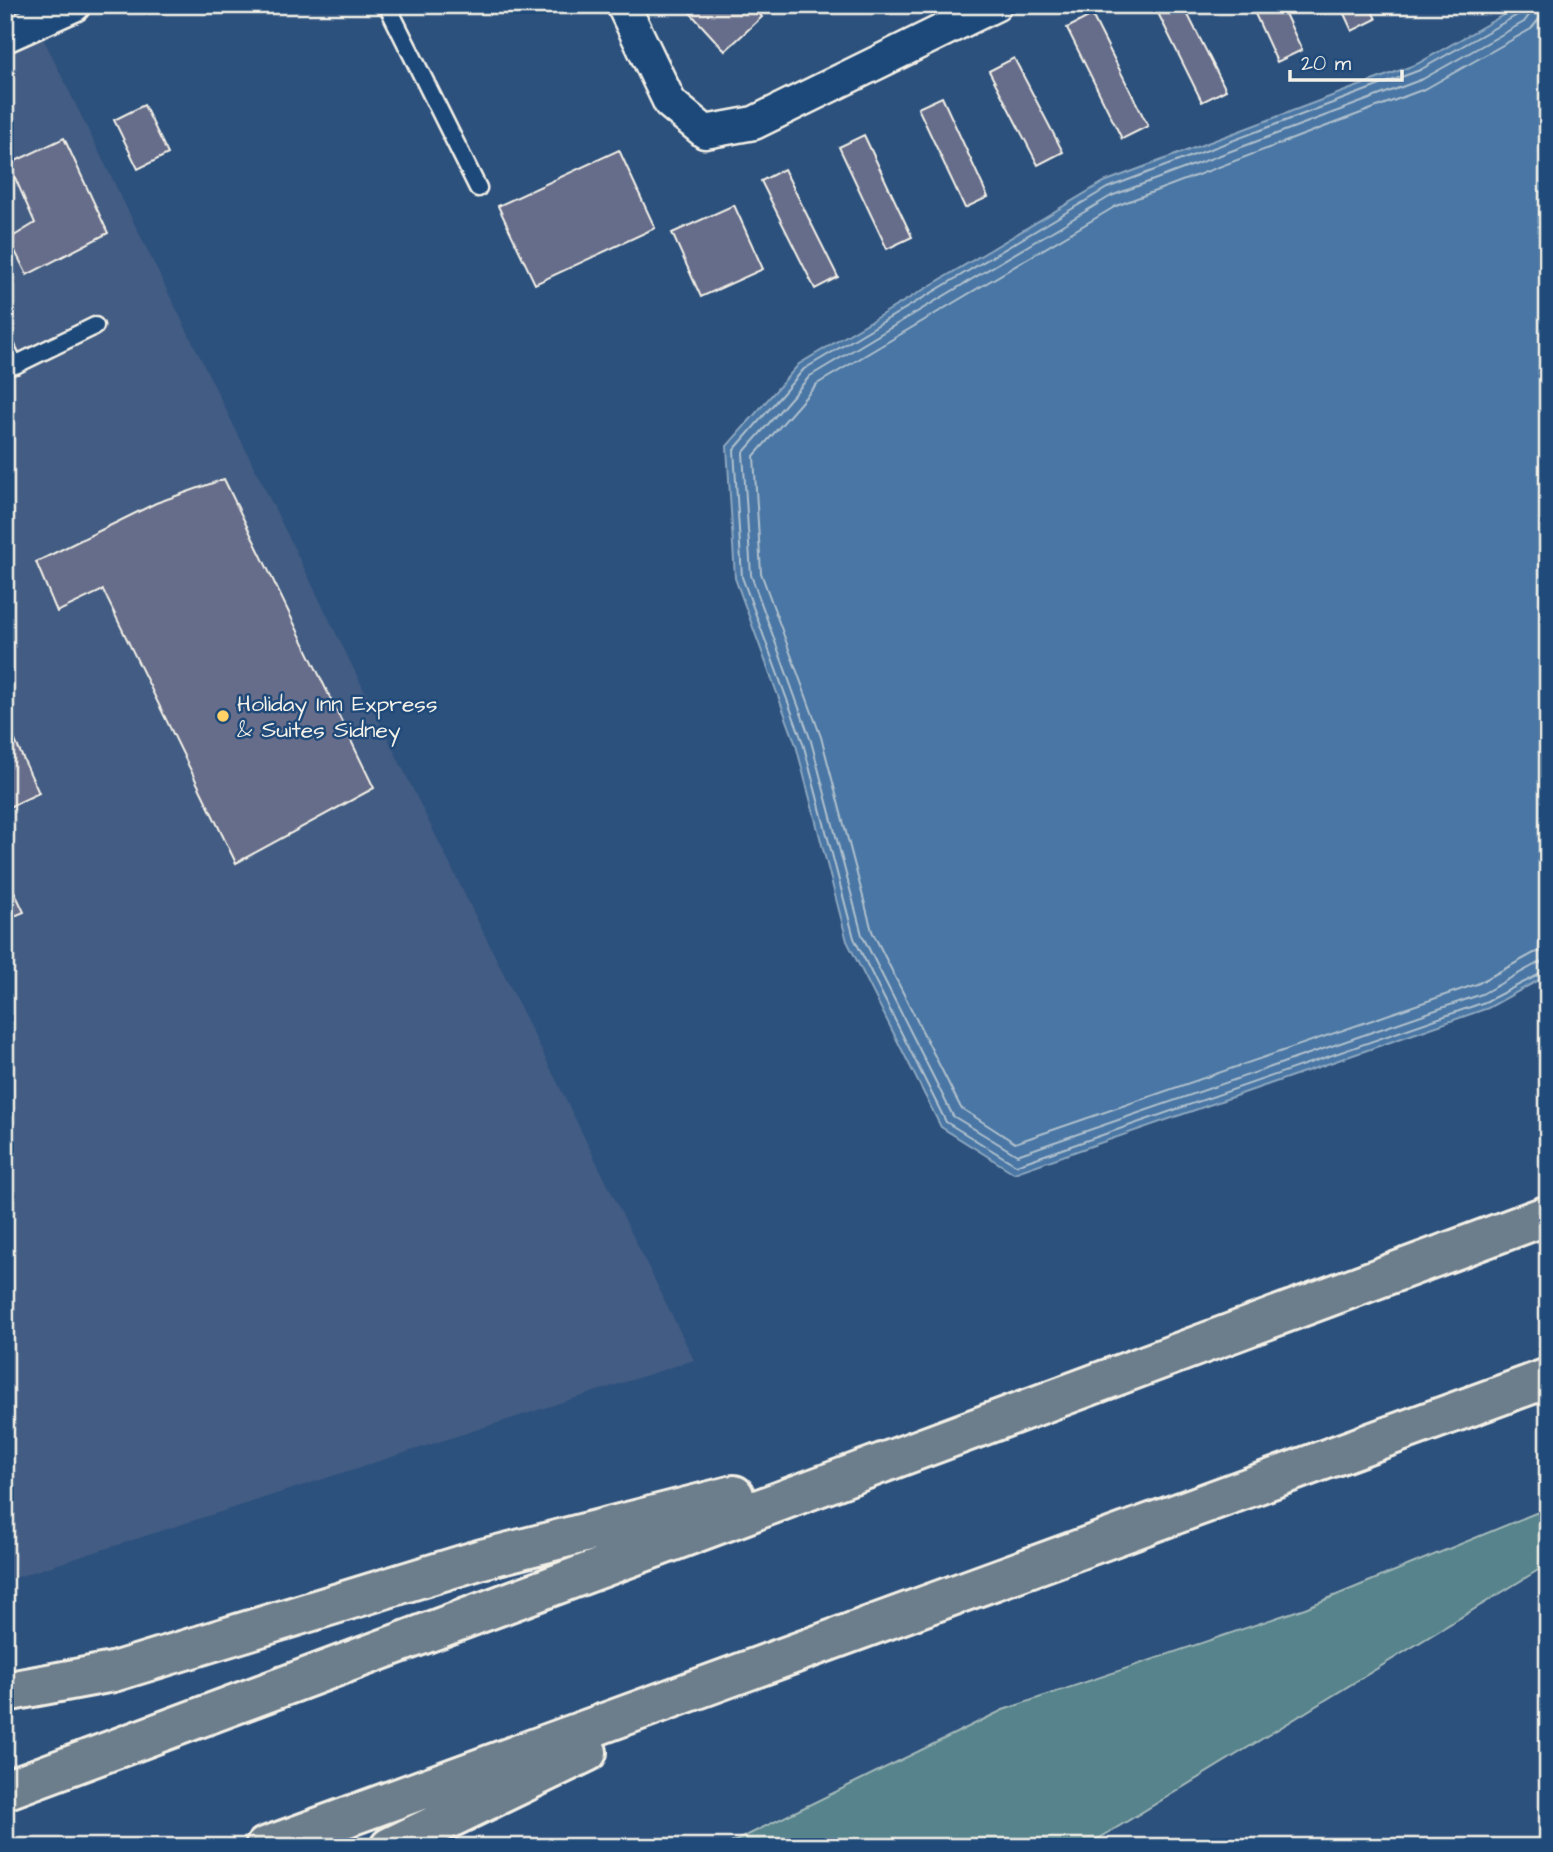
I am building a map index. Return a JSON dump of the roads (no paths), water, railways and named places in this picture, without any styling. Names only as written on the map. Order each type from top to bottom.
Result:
[{"type":"highway","points":[[5,1790],[1548,1214]]},
{"type":"highway","points":[[265,1847],[1548,1378]]},
{"type":"highway","points":[[5,1692],[113,1672],[482,1559],[923,1447]]},
{"type":"highway","points":[[390,1847],[793,1654]]},
{"type":"street","points":[[5,36],[74,5]]},
{"type":"street","points":[[623,5],[670,103],[705,132],[754,123],[995,5]]},
{"type":"lane","points":[[387,5],[478,188]]},
{"type":"lane","points":[[5,346],[15,365],[95,327]]},
{"type":"water","points":[[1521,5],[1548,5],[1548,975],[1488,1008],[1014,1173],[941,1127],[847,941],[796,745],[735,578],[727,446],[799,364],[1104,182],[1417,64]]},
{"type":"place","name":"Holiday Inn Express & Suites Sidney","points":[[223,716]]}]
